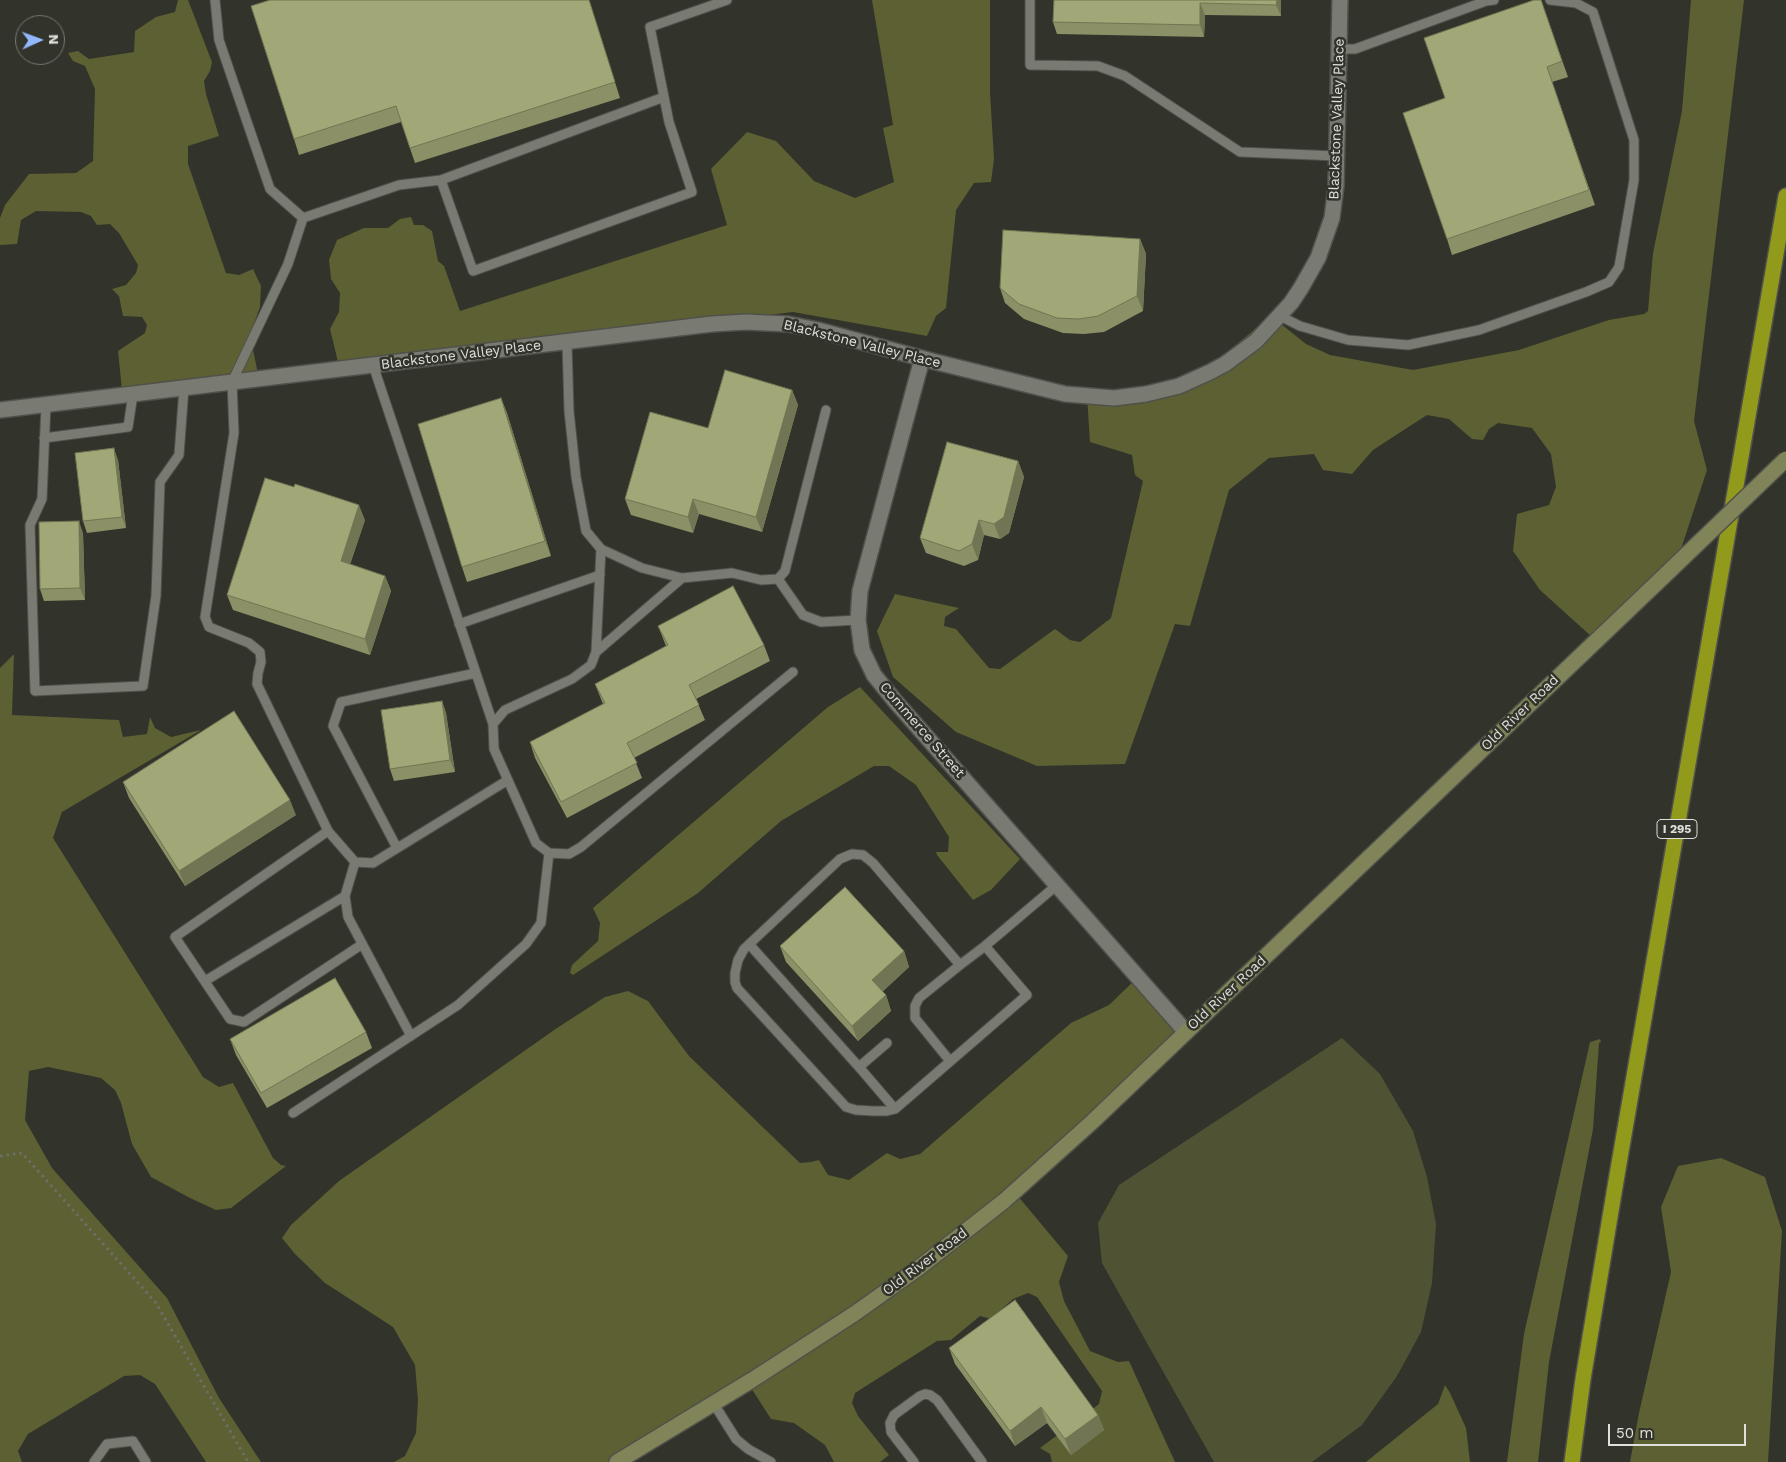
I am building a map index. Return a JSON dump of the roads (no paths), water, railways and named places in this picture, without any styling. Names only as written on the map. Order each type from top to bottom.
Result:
[{"type":"highway","name":"I 295","points":[[1572,1462],[1583,1379],[1617,1172],[1786,196]]},
{"type":"main road","name":"Old River Road","points":[[618,1462],[714,1404],[854,1314],[978,1223],[1064,1148],[1786,459]]},
{"type":"street","name":"Blackstone Valley Place","points":[[0,410],[712,324],[761,322],[788,324],[818,330],[922,359],[1065,394],[1096,397],[1130,396],[1171,388],[1210,372],[1242,353],[1256,341],[1280,316],[1302,288],[1324,243],[1332,218],[1334,202],[1337,156],[1340,0]]},
{"type":"street","name":"Commerce Street","points":[[922,359],[864,573],[858,620],[862,650],[880,682],[1186,1032]]},
{"type":"lane","points":[[215,0],[219,40],[270,189],[303,218]]},
{"type":"lane","points":[[441,180],[473,271],[692,192],[669,122],[650,27],[727,0]]},
{"type":"lane","points":[[1030,0],[1030,65],[1098,66],[1124,76],[1240,152],[1337,156]]},
{"type":"lane","points":[[1339,49],[1354,49],[1486,1],[1494,0]]},
{"type":"lane","points":[[1280,316],[1300,326],[1348,340],[1408,346],[1479,330],[1609,282],[1619,267],[1634,180],[1634,140],[1593,12],[1576,3],[1550,0]]},
{"type":"lane","points":[[303,218],[399,186],[441,180],[664,97]]},
{"type":"lane","points":[[303,218],[288,264],[232,382],[234,433],[206,617],[209,627],[248,643],[260,652],[261,662],[257,684],[328,831],[355,862],[373,863],[508,780]]},
{"type":"lane","points":[[567,343],[570,411],[576,477],[586,531],[601,549],[642,568],[682,578],[732,573],[761,580],[778,579],[785,571],[826,410]]},
{"type":"lane","points":[[373,365],[493,724],[494,749],[536,843],[549,853],[569,854],[581,847],[793,672]]},
{"type":"lane","points":[[46,405],[42,498],[30,524],[35,691],[144,686],[156,596],[160,482],[179,455],[184,388]]},
{"type":"lane","points":[[44,438],[128,427],[133,394]]},
{"type":"lane","points":[[493,724],[505,710],[572,679],[591,665],[596,652],[601,549]]},
{"type":"lane","points":[[459,624],[600,575]]},
{"type":"lane","points":[[596,652],[682,578]]},
{"type":"lane","points":[[778,579],[803,615],[821,622],[858,620]]},
{"type":"lane","points":[[397,848],[333,726],[341,702],[476,673]]},
{"type":"lane","points":[[328,831],[175,937],[230,1019],[244,1022],[362,945]]},
{"type":"lane","points":[[293,1113],[458,1005],[526,944],[541,923],[549,853]]},
{"type":"lane","points":[[960,965],[873,864],[863,855],[852,854],[840,859],[744,949],[738,960],[735,973],[737,988],[846,1107],[856,1110],[887,1111],[895,1109],[1027,994],[985,946]]},
{"type":"lane","points":[[355,862],[345,896],[348,917],[411,1036]]},
{"type":"lane","points":[[950,1061],[916,1018],[915,1006],[919,998],[985,946],[1057,885]]},
{"type":"lane","points":[[205,981],[345,896]]},
{"type":"lane","points":[[749,944],[895,1109]]},
{"type":"lane","points":[[859,1067],[887,1042]]},
{"type":"lane","points":[[913,1462],[891,1432],[890,1423],[894,1415],[925,1394],[937,1400],[982,1462]]},
{"type":"lane","points":[[714,1404],[736,1439],[758,1459],[771,1462]]},
{"type":"lane","points":[[94,1462],[107,1444],[133,1441],[146,1462]]}]
